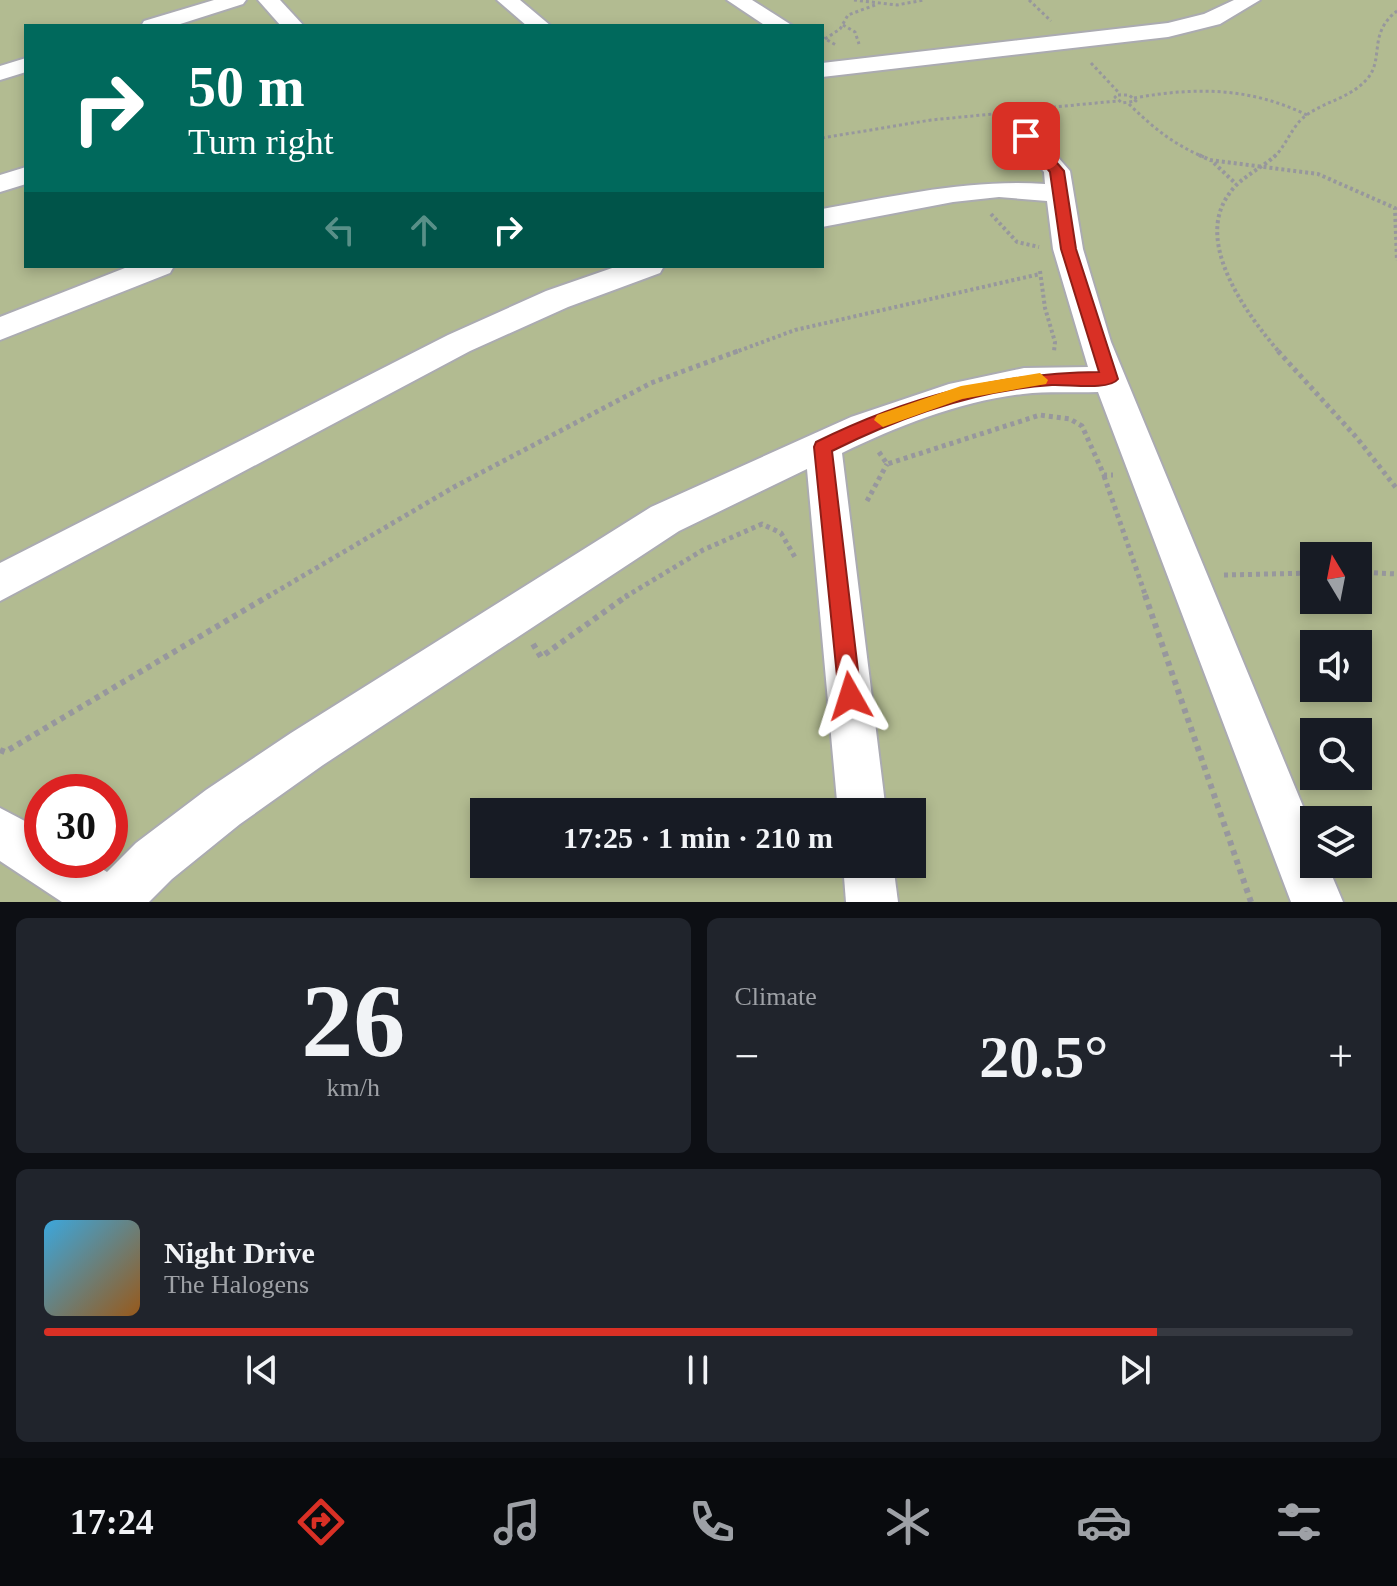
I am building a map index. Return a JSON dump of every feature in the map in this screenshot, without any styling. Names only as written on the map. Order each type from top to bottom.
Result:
[{"type":"street","points":[[158,24],[236,0]]},
{"type":"street","points":[[268,0],[291,24]]},
{"type":"street","points":[[507,0],[537,24]]},
{"type":"street","points":[[737,0],[779,24]]},
{"type":"street","points":[[826,58],[1157,32],[1212,19],[1238,2]]},
{"type":"street","points":[[0,73],[24,66]]},
{"type":"street","points":[[1026,136],[1057,171],[1058,193],[1081,297],[1109,379],[1317,902]]},
{"type":"street","points":[[0,184],[24,176]]},
{"type":"street","points":[[824,218],[953,194],[999,189],[1058,193]]},
{"type":"street","points":[[0,329],[154,268]]},
{"type":"street","points":[[0,583],[459,343],[557,299],[643,268]]},
{"type":"street","points":[[71,878],[110,902],[154,861],[223,807],[307,749],[665,519],[863,427],[961,393],[1051,379],[1109,379]]},
{"type":"street","points":[[823,447],[860,798]]},
{"type":"street","points":[[0,832],[24,848]]},
{"type":"street","points":[[869,878],[872,902]]},
{"type":"path","points":[[854,0],[876,4],[924,0]]},
{"type":"path","points":[[826,58],[848,15],[876,4]]},
{"type":"path","points":[[1397,11],[1381,28],[1373,70],[1350,95],[1307,115],[1294,127],[1284,147],[1264,167],[1235,183],[1224,200],[1218,223],[1221,253],[1237,295],[1290,369],[1329,407],[1397,489]]},
{"type":"path","points":[[843,25],[855,32],[860,45],[864,47]]},
{"type":"path","points":[[1117,101],[1115,97],[1120,94],[1134,98],[1185,91],[1240,89],[1267,96],[1307,115]]},
{"type":"path","points":[[1129,104],[1136,101],[1134,98]]},
{"type":"path","points":[[824,138],[931,120],[1117,101],[1129,104],[1151,126],[1186,150],[1223,169],[1235,183]]},
{"type":"path","points":[[1210,160],[1318,174],[1395,208],[1397,261]]},
{"type":"path","points":[[953,194],[967,215],[1005,211]]},
{"type":"path","points":[[1035,239],[1045,308],[1055,342],[1053,354],[1045,358]]},
{"type":"path","points":[[0,750],[5,752],[19,744],[454,487],[651,383],[795,330],[1040,274]]},
{"type":"path","points":[[867,510],[867,496],[887,464],[1040,415],[1070,419],[1082,426],[1104,475],[1251,902]]},
{"type":"path","points":[[863,427],[887,464]]},
{"type":"path","points":[[1104,475],[1148,475]]},
{"type":"path","points":[[516,615],[541,657],[630,593],[731,535],[762,524],[781,533],[795,556],[800,580],[837,581]]},
{"type":"path","points":[[1211,575],[1300,573]]},
{"type":"path","points":[[1372,574],[1377,577],[1397,574]]},
{"type":"green space","points":[[0,0],[1397,0],[1397,902],[0,902]]},
{"type":"slow traffic","points":[[883,420],[961,393],[1040,380]]},
{"type":"route","points":[[850,696],[823,447],[863,427],[961,393],[1024,381],[1109,379],[1068,249],[1057,171],[1026,136]]}]
